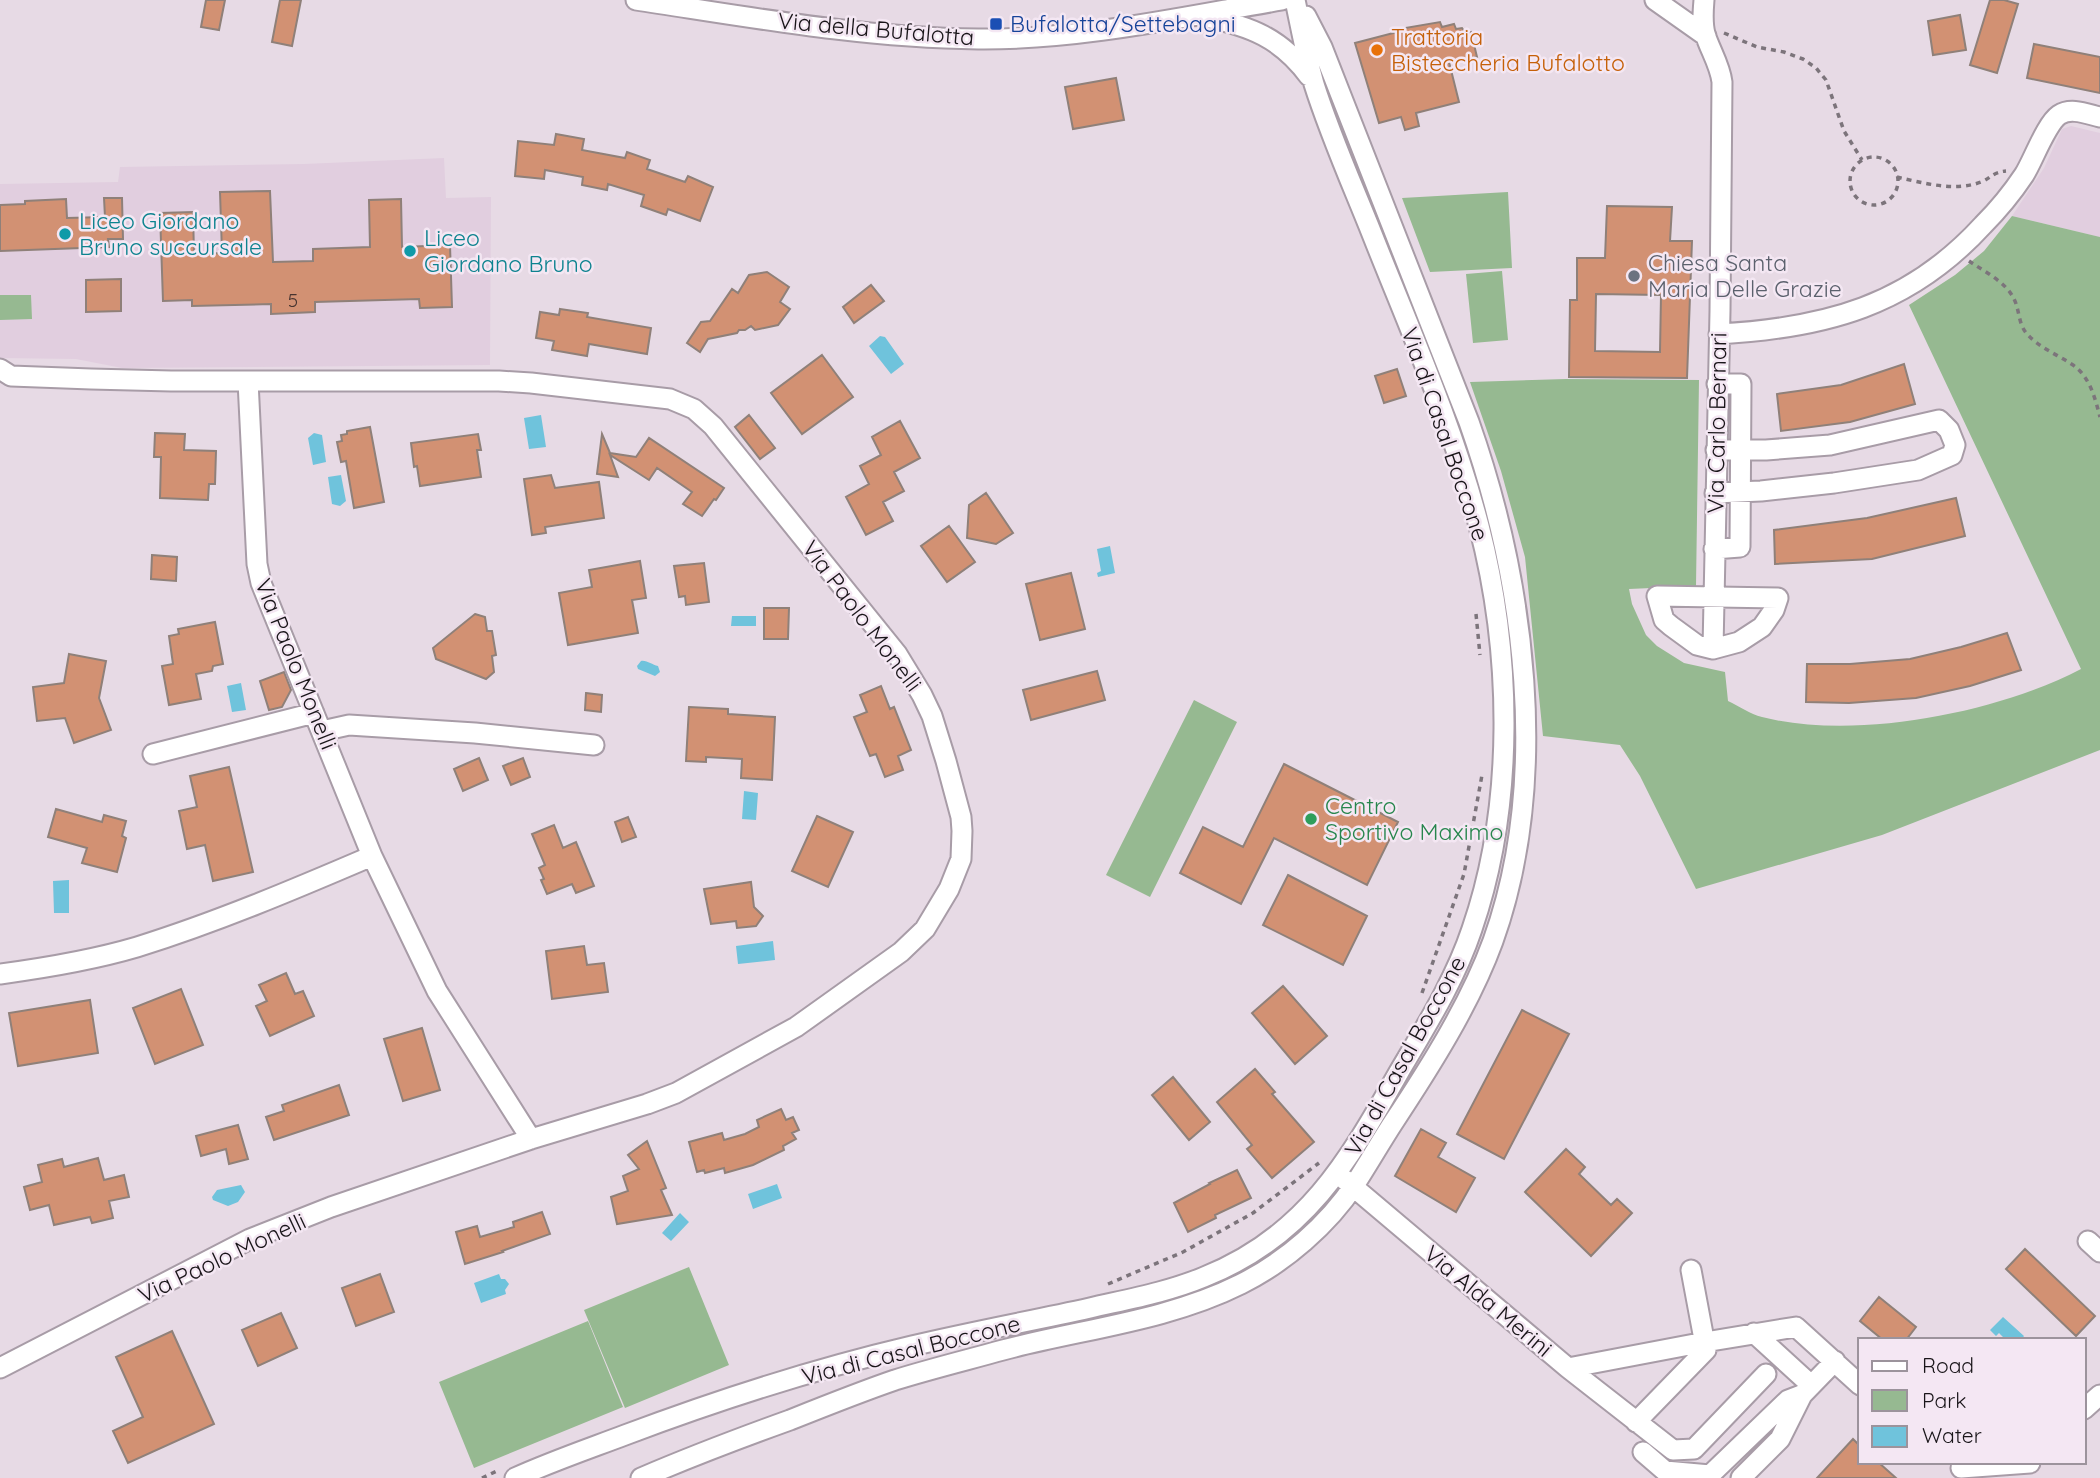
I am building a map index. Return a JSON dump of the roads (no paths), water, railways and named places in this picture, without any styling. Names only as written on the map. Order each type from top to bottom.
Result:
[{"type":"street","name":"Via della Bufalotta","points":[[636,0],[797,24],[940,38],[979,39],[1048,37],[1149,23],[1191,8],[1282,0]]},
{"type":"street","name":"Via di Casal Boccone","points":[[510,1473],[681,1414],[809,1374],[907,1347],[1147,1295],[1202,1278],[1235,1263],[1278,1235],[1303,1214],[1338,1174],[1432,1015],[1467,943],[1487,882],[1497,835],[1504,732],[1494,598],[1488,562],[1469,492],[1417,347],[1333,136],[1314,82],[1295,0]]},
{"type":"street","name":"Via di Casal Boccone","points":[[641,1478],[896,1380],[1008,1349],[1171,1311],[1214,1296],[1251,1278],[1295,1248],[1325,1220],[1353,1187],[1403,1108],[1471,990],[1492,942],[1509,882],[1520,820],[1525,747],[1523,685],[1518,628],[1506,553],[1478,448],[1321,47],[1311,24],[1295,0]]},
{"type":"street","points":[[1655,0],[1706,36]]},
{"type":"street","name":"Via Carlo Bernari","points":[[1704,0],[1706,36],[1722,82],[1713,649]]},
{"type":"street","points":[[1191,8],[1263,35],[1287,50],[1314,82]]},
{"type":"street","points":[[1719,334],[1796,327],[1861,310],[1920,279],[1956,252],[1992,217],[2025,174],[2050,125],[2058,116],[2075,111],[2100,117]]},
{"type":"street","name":"Via Paolo Monelli","points":[[0,1368],[250,1239],[531,1139],[676,1093],[796,1027],[895,958],[925,929],[941,904],[957,872],[962,846],[961,817],[932,716],[897,654],[713,426],[702,414],[685,403],[634,393],[520,382],[104,380],[4,374]]},
{"type":"street","name":"Via Paolo Monelli","points":[[248,381],[257,564],[261,583],[372,856],[437,991],[531,1139]]},
{"type":"street","points":[[1714,549],[1740,547],[1741,492],[1741,384],[1717,384]]},
{"type":"street","points":[[1715,493],[1834,483],[1918,470],[1952,455],[1955,444],[1949,430],[1939,420],[1830,445],[1716,450]]},
{"type":"street","points":[[1657,596],[1778,598],[1774,610],[1762,627],[1739,642],[1713,649],[1698,645],[1664,620],[1657,596]]},
{"type":"street","points":[[152,754],[318,722],[475,733],[594,746]]},
{"type":"street","points":[[0,974],[39,969],[135,947],[230,915],[372,856]]},
{"type":"street","name":"Via Alda Merini","points":[[1338,1174],[1568,1368],[1796,1327],[1835,1361]]},
{"type":"street","points":[[1636,1422],[1706,1350],[1691,1270]]},
{"type":"street","points":[[1754,1334],[1806,1390]]},
{"type":"street","points":[[1643,1452],[1665,1471],[1710,1476],[1788,1400],[1806,1390],[1835,1361],[1858,1383]]},
{"type":"street","points":[[1568,1368],[1673,1451],[1694,1450],[1766,1374]]},
{"type":"street","points":[[1741,1478],[1780,1439],[1806,1390]]},
{"type":"street","points":[[2086,1407],[2100,1395]]},
{"type":"street","points":[[1958,1470],[2020,1464]]},
{"type":"street","points":[[2015,1478],[2029,1464]]},
{"type":"water","points":[[880,336],[885,337],[904,364],[891,374],[869,346]]},
{"type":"water","points":[[541,415],[546,447],[529,449],[524,418]]},
{"type":"water","points":[[314,433],[322,435],[326,462],[313,465],[308,438]]},
{"type":"water","points":[[341,475],[346,501],[340,506],[332,504],[328,477]]},
{"type":"water","points":[[1110,546],[1115,573],[1098,577],[1097,573],[1101,571],[1097,549]]},
{"type":"water","points":[[732,616],[756,616],[756,626],[731,626]]},
{"type":"water","points":[[641,661],[658,666],[660,672],[655,676],[638,669]]},
{"type":"water","points":[[241,683],[246,710],[232,712],[227,686]]},
{"type":"water","points":[[744,791],[758,793],[756,820],[742,819]]},
{"type":"water","points":[[69,880],[69,913],[54,913],[53,881]]},
{"type":"water","points":[[773,941],[775,960],[738,964],[736,946]]},
{"type":"water","points":[[777,1184],[782,1198],[753,1209],[748,1194]]},
{"type":"water","points":[[241,1185],[245,1192],[238,1202],[228,1206],[213,1200],[217,1190]]},
{"type":"water","points":[[680,1213],[689,1222],[671,1241],[662,1233]]},
{"type":"water","points":[[499,1274],[501,1279],[505,1279],[509,1284],[505,1290],[506,1294],[481,1303],[474,1283]]},
{"type":"water","points":[[2003,1317],[2024,1336],[2004,1338],[1999,1333],[1996,1336],[1990,1330]]},
{"type":"place","name":"Bufalotta/Settebagni","points":[[996,24]]},
{"type":"place","name":"Trattoria Bisteccheria Bufalotto","points":[[1377,50]]},
{"type":"place","name":"Liceo Giordano Bruno succursale","points":[[65,234]]},
{"type":"place","name":"Liceo Giordano Bruno","points":[[410,251]]},
{"type":"place","name":"Chiesa Santa Maria Delle Grazie","points":[[1634,276]]},
{"type":"place","name":"Centro Sportivo Maximo","points":[[1311,819]]}]
